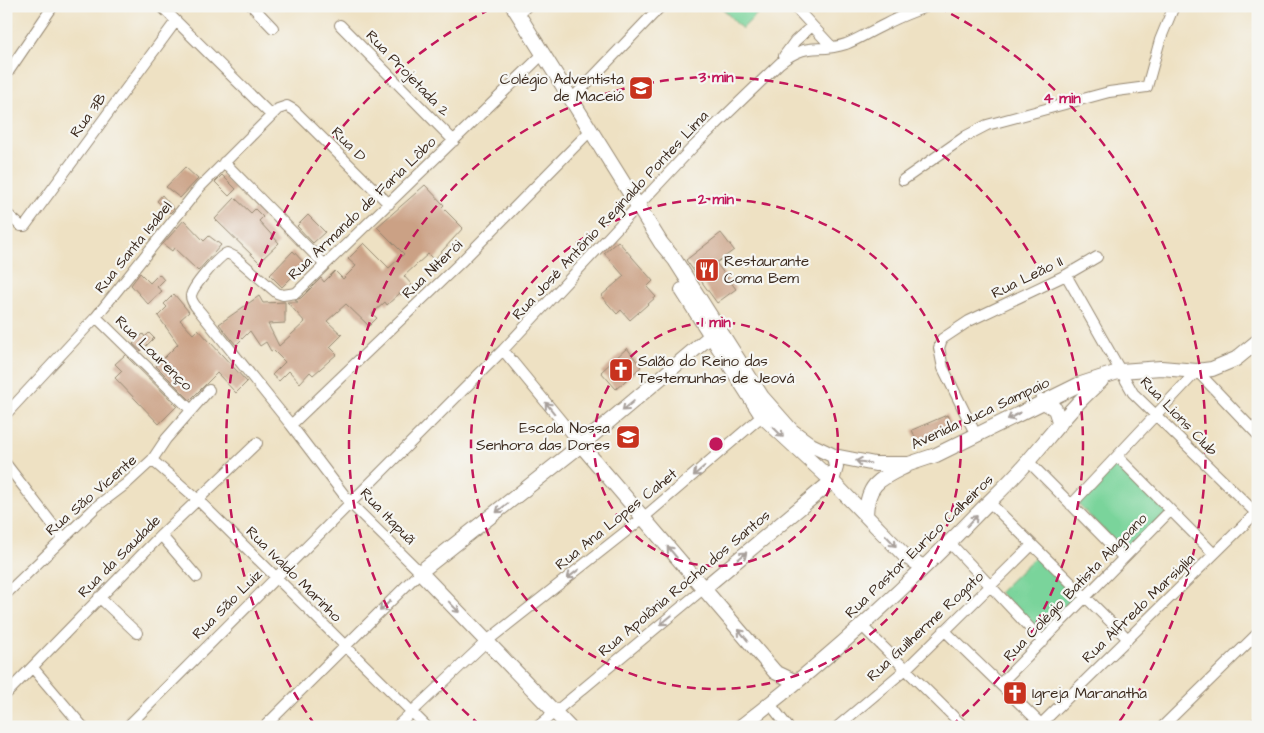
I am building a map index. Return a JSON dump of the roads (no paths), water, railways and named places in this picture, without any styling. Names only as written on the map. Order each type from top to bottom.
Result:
[{"type":"main road","name":"Avenida Juca Sampaio","points":[[520,9],[542,54],[661,243],[675,260],[762,416],[832,481],[906,558],[924,567]]},
{"type":"main road","name":"Avenida Juca Sampaio","points":[[714,332],[772,410],[792,431],[811,445],[834,456],[875,464],[909,464],[976,435],[1042,401],[1107,375],[1121,371],[1161,368],[1197,371],[1223,365],[1258,341]]},
{"type":"main road","points":[[420,572],[582,445],[714,332]]},
{"type":"main road","name":"Rua Pastor Euríco Calheiros","points":[[740,727],[862,626],[950,543],[1028,461],[1082,396],[1107,375]]},
{"type":"main road","points":[[1042,401],[1055,409],[1060,424]]},
{"type":"main road","points":[[582,445],[774,672],[780,684],[781,695]]},
{"type":"main road","points":[[832,481],[836,467],[834,456]]},
{"type":"main road","points":[[866,515],[866,499],[874,484],[909,464]]},
{"type":"main road","name":"Rua Apolônia Rocha dos Santos","points":[[704,589],[832,481]]},
{"type":"main road","points":[[906,558],[913,578]]},
{"type":"main road","name":"Rua Itapuã","points":[[420,572],[569,727]]},
{"type":"main road","points":[[774,672],[796,682]]},
{"type":"street","points":[[6,74],[53,6]]},
{"type":"street","points":[[161,6],[271,115]]},
{"type":"street","points":[[252,6],[273,28]]},
{"type":"street","points":[[571,100],[661,6]]},
{"type":"street","points":[[794,6],[832,47]]},
{"type":"street","name":"Rua José Antônio Reginaldo Pontes Lima","points":[[351,504],[503,350],[692,147],[780,63],[804,48],[832,47],[846,44],[898,18],[928,6]]},
{"type":"street","points":[[903,180],[966,136],[987,125],[1109,92],[1147,87],[1160,40],[1174,6]]},
{"type":"street","name":"Rua 3B","points":[[6,213],[24,227],[176,21]]},
{"type":"street","name":"Rua Projetada 2","points":[[340,25],[454,141]]},
{"type":"street","points":[[780,63],[795,41],[812,26]]},
{"type":"street","name":"Rua Armando de Faria Lôbo","points":[[201,313],[192,300],[192,292],[224,254],[235,257],[269,288],[284,295],[296,293],[542,54]]},
{"type":"street","name":"Rua Santa Isabel","points":[[6,414],[96,317],[200,187],[271,115],[278,109],[287,106]]},
{"type":"street","name":"Rua D","points":[[287,106],[294,110],[389,204]]},
{"type":"street","name":"Rua Niterói","points":[[291,425],[461,262],[590,131]]},
{"type":"street","points":[[224,162],[325,265]]},
{"type":"street","name":"Rua Leão II","points":[[976,435],[943,368],[939,354],[940,343],[947,334],[969,321],[1066,276],[1097,256]]},
{"type":"street","name":"Rua Lions Club","points":[[1066,276],[1133,393],[1257,512]]},
{"type":"street","name":"Rua Itapuã","points":[[201,313],[291,425],[351,504],[420,572]]},
{"type":"street","name":"Rua Lourenço","points":[[96,317],[191,410]]},
{"type":"street","points":[[503,350],[582,445]]},
{"type":"street","points":[[1071,504],[1197,371],[1257,434]]},
{"type":"street","name":"Rua São Vicente","points":[[6,594],[96,506],[126,484],[152,460],[166,439],[209,390]]},
{"type":"street","name":"Rua Ana Lopes Cahet","points":[[487,641],[644,518],[762,416]]},
{"type":"street","name":"Rua da Saudade","points":[[6,694],[197,499],[257,443]]},
{"type":"street","points":[[1117,456],[1214,554]]},
{"type":"street","name":"Rua Ivaldo Marinho","points":[[152,460],[197,499],[427,727]]},
{"type":"street","points":[[1028,461],[1124,558]]},
{"type":"street","points":[[6,464],[63,538]]},
{"type":"street","points":[[989,502],[1128,639]]},
{"type":"street","name":"Rua São Luiz","points":[[127,727],[276,576],[351,504]]},
{"type":"street","name":"Rua Colégio Batista Alagoano","points":[[1000,684],[1170,511]]},
{"type":"street","name":"Rua Alfredo Marsiglia","points":[[1039,726],[1257,512]]},
{"type":"street","points":[[161,535],[197,577]]},
{"type":"street","points":[[950,543],[1043,642]]},
{"type":"street","name":"Rua Guilherme Rogato","points":[[837,727],[906,669],[1032,544]]},
{"type":"street","points":[[264,727],[420,572]]},
{"type":"street","name":"Rua Apolônia Rocha dos Santos","points":[[537,727],[704,589]]},
{"type":"street","points":[[100,597],[137,633]]},
{"type":"street","points":[[862,626],[964,727]]},
{"type":"street","points":[[944,630],[1000,684],[1039,726]]},
{"type":"street","points":[[1162,727],[1258,633]]},
{"type":"street","points":[[396,727],[487,641]]},
{"type":"street","points":[[33,668],[83,727]]},
{"type":"street","points":[[770,704],[788,727]]},
{"type":"street","points":[[1253,727],[1258,722]]},
{"type":"place","name":"Colégio Adventista de Maceió","points":[[641,88]]},
{"type":"place","name":"Restaurante Coma Bem","points":[[707,270]]},
{"type":"place","name":"Salão do Reino das Testemunhas de Jeová","points":[[621,370]]},
{"type":"place","name":"Escola Nossa Senhora das Dores","points":[[628,437]]},
{"type":"place","name":"Igreja Maranatha","points":[[1015,693]]}]
